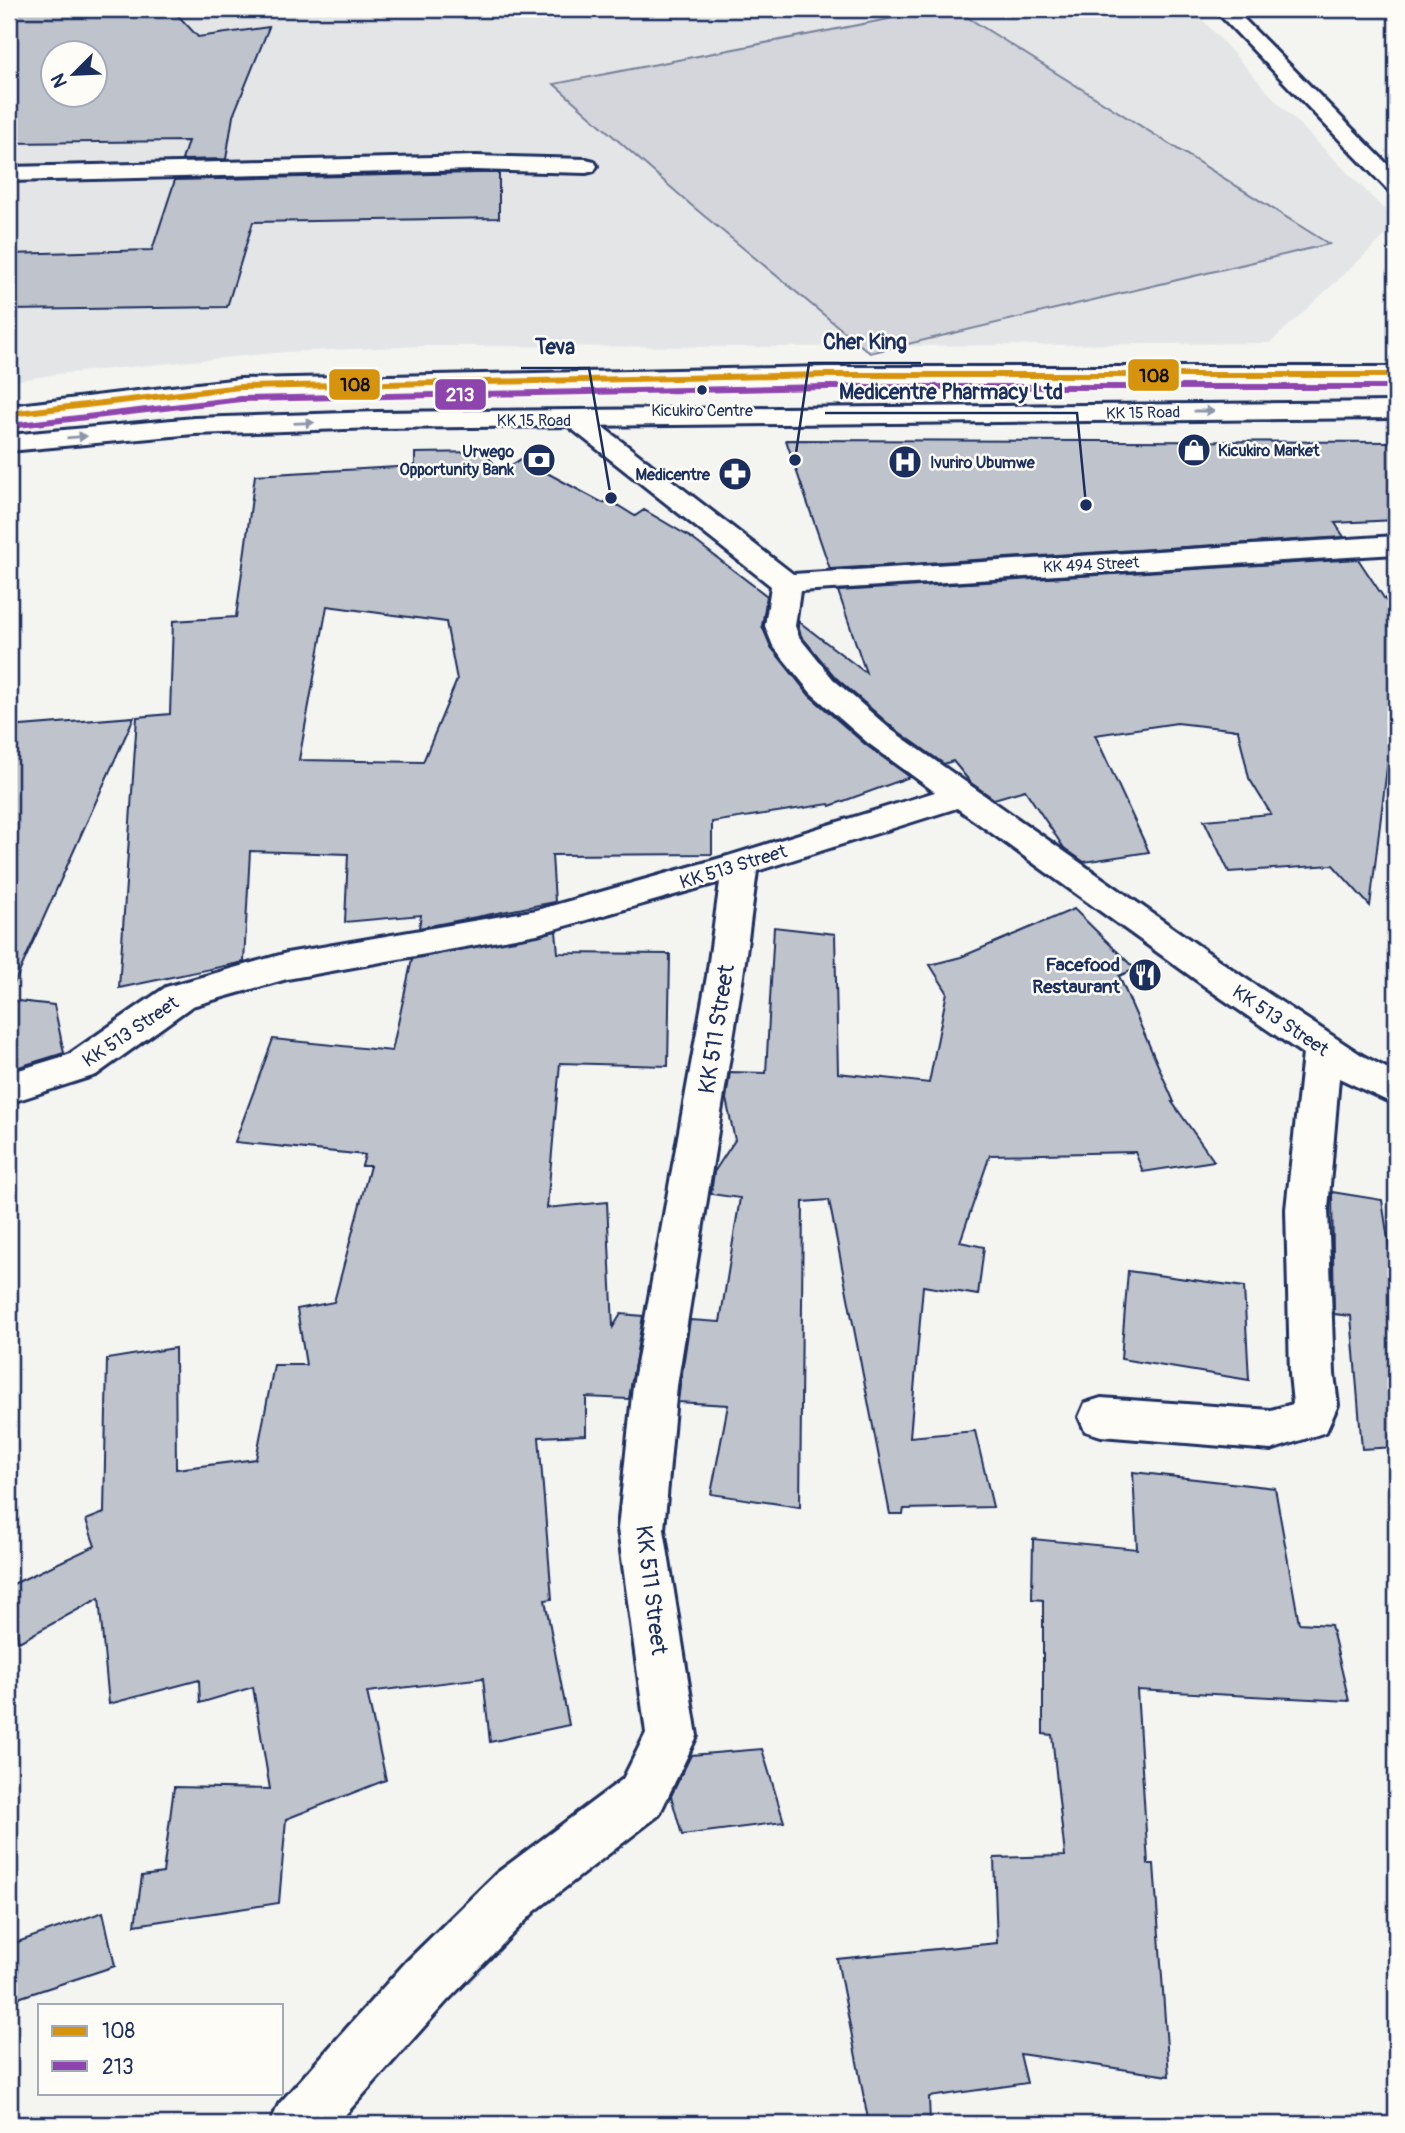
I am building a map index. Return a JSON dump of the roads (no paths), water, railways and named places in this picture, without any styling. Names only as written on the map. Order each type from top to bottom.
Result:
[{"type":"main road","points":[[1223,9],[1396,184]]},
{"type":"main road","points":[[9,174],[476,163],[586,166]]},
{"type":"main road","points":[[497,380],[639,359],[1396,353]]},
{"type":"main road","name":"KK 15 Road","points":[[9,414],[240,387],[854,374],[1396,375]]},
{"type":"main road","name":"KK 15 Road","points":[[9,443],[194,426],[377,420],[1396,410]]},
{"type":"main road","points":[[577,420],[743,436],[1396,434]]},
{"type":"main road","points":[[577,420],[786,583],[780,626],[784,639],[815,677],[879,736],[961,795]]},
{"type":"main road","name":"KK 494 Street","points":[[786,583],[1396,545]]},
{"type":"main road","name":"KK 513 Street","points":[[9,1088],[82,1065],[179,996],[287,965],[537,922],[740,864],[961,795],[1349,1066],[1396,1090]]},
{"type":"main road","name":"KK 511 Street","points":[[299,2124],[426,1982],[516,1892],[642,1797],[672,1736],[641,1529],[655,1385],[725,976],[740,864]]},
{"type":"main road","points":[[1101,1417],[1271,1430],[1310,1419],[1316,1405],[1312,1374],[1307,1209],[1323,1048]]},
{"type":"place","name":"Kicukiro Centre","points":[[702,390]]},
{"type":"place","name":"Kicukiro Market","points":[[1194,450]]},
{"type":"place","name":"Urwego Opportunity Bank","points":[[539,460]]},
{"type":"place","name":"Cher King","points":[[795,460]]},
{"type":"place","name":"Ivuriro Ubumwe","points":[[905,462]]},
{"type":"place","name":"Medicentre","points":[[735,474]]},
{"type":"place","name":"Teva","points":[[611,498]]},
{"type":"place","name":"Medicentre Pharmacy Ltd","points":[[1086,505]]},
{"type":"place","name":"Facefood Restaurant","points":[[1145,975]]}]
